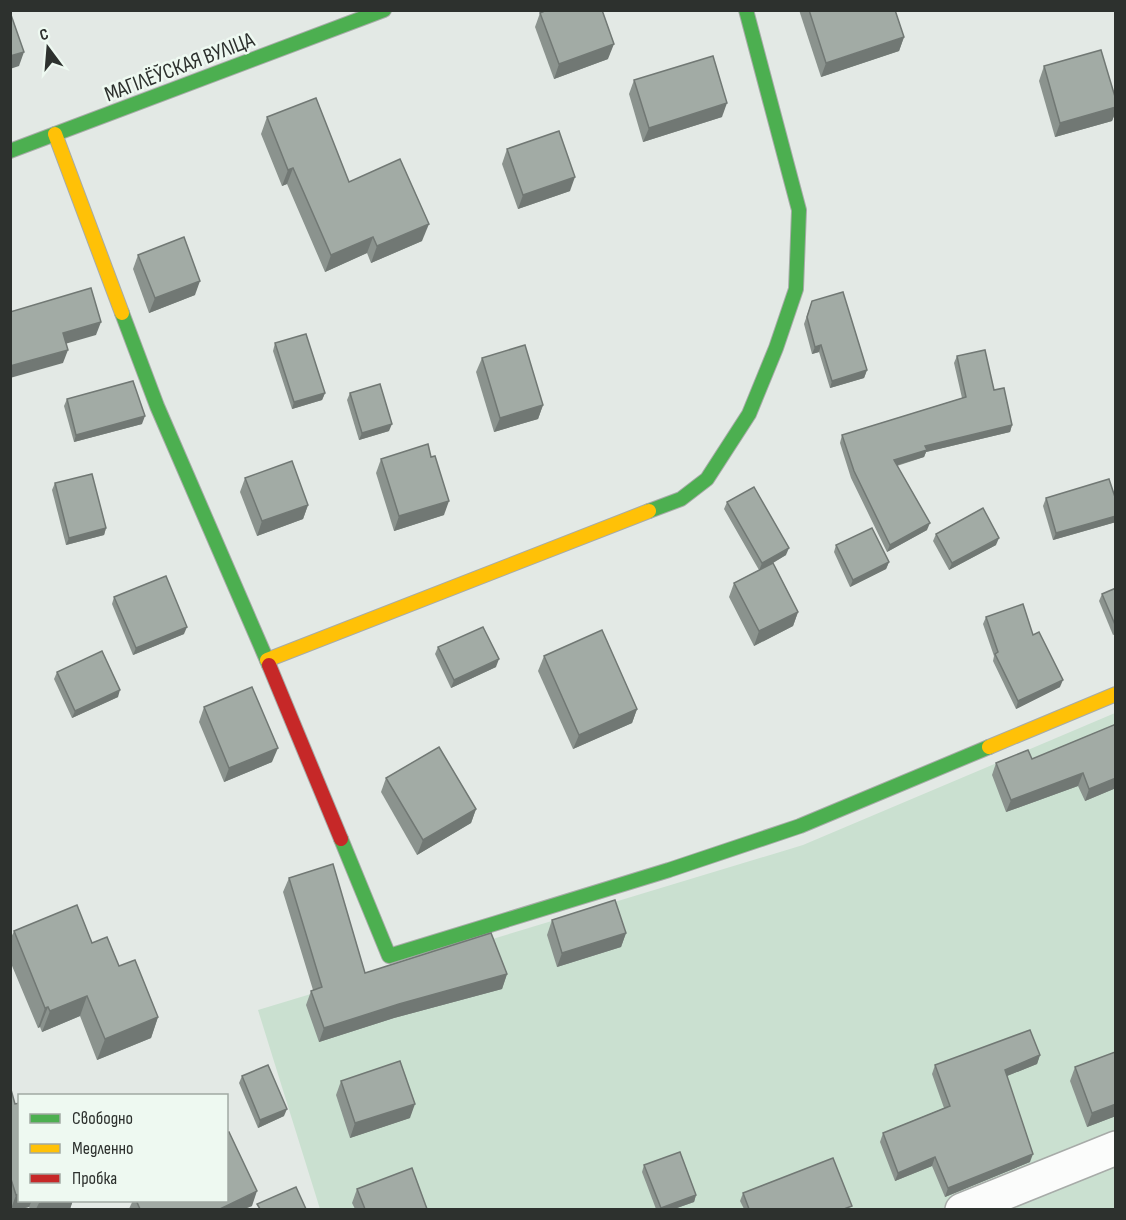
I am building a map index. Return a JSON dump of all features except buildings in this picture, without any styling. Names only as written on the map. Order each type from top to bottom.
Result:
[{"type":"street","name":"МАГІЛЁЎСКАЯ ВУЛІЦА","points":[[10,151],[384,10]]},
{"type":"street","points":[[267,660],[681,499],[707,479],[749,414],[777,348],[796,289],[799,210],[746,10]]},
{"type":"street","points":[[55,134],[157,406],[267,660],[389,956],[669,870],[800,826],[1116,694]]},
{"type":"street","points":[[962,1209],[1116,1148]]},
{"type":"green space","points":[[1115,713],[1115,1209],[320,1209],[258,1010],[803,845]]},
{"type":"traffic: fast","points":[[10,151],[384,10]]},
{"type":"traffic: fast","points":[[649,511],[681,499],[707,479],[749,414],[776,348],[796,289],[799,210],[746,10]]},
{"type":"traffic: fast","points":[[122,313],[157,406],[269,665]]},
{"type":"traffic: fast","points":[[341,839],[389,956],[669,870],[800,826],[989,747]]},
{"type":"traffic: slow","points":[[55,134],[122,313]]},
{"type":"traffic: slow","points":[[267,660],[649,511]]},
{"type":"traffic: slow","points":[[989,747],[1116,694]]},
{"type":"traffic: jam","points":[[269,665],[341,839]]}]
